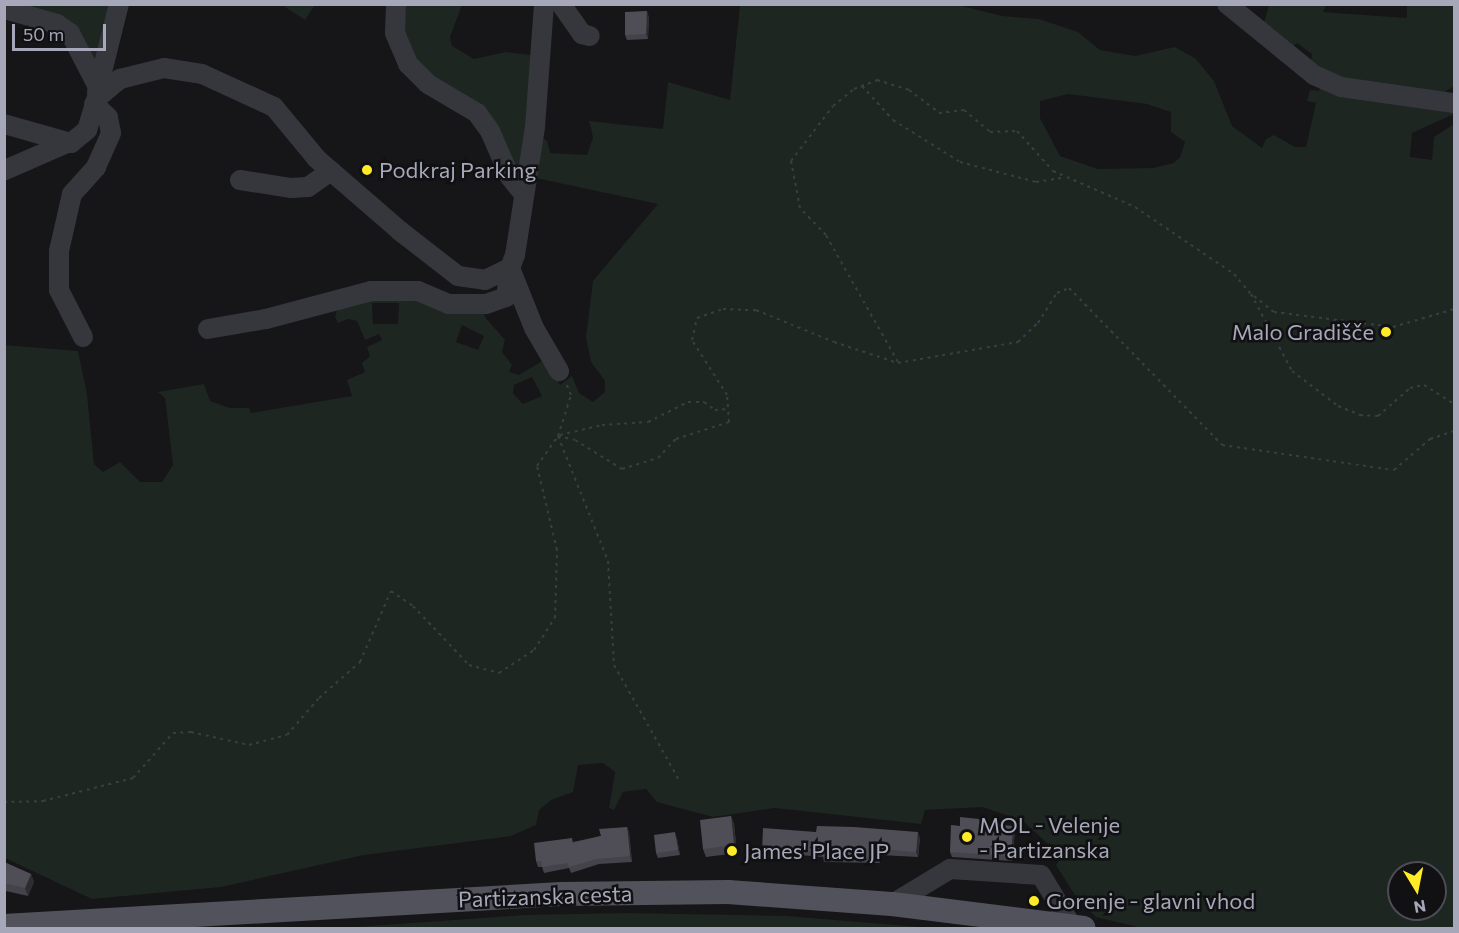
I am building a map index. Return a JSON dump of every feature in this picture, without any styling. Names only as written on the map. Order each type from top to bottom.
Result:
[{"type":"main road","name":"Partizanska cesta","points":[[8,927],[259,920],[561,894],[728,892],[892,904],[1077,928]]},
{"type":"street","points":[[5,170],[79,139],[87,130],[119,4]]},
{"type":"street","points":[[396,4],[395,33],[408,64],[428,84],[477,113],[490,131],[510,177],[523,193]]},
{"type":"street","points":[[208,329],[266,320],[371,291],[418,291],[448,304],[486,304],[506,297],[535,127],[544,4]]},
{"type":"street","points":[[561,4],[582,34],[590,36]]},
{"type":"street","points":[[1227,4],[1323,79],[1373,93],[1455,103]]},
{"type":"street","points":[[4,9],[57,24],[70,33],[96,96],[108,117],[111,133],[96,167],[72,194],[59,251],[59,290],[83,337]]},
{"type":"street","points":[[96,96],[106,86],[146,71],[164,68],[202,74],[274,107],[331,171],[458,276],[485,280],[510,268]]},
{"type":"street","points":[[4,124],[67,143]]},
{"type":"street","points":[[240,180],[291,188],[308,187],[331,171]]},
{"type":"street","points":[[510,268],[534,328],[559,371]]},
{"type":"street","points":[[892,904],[950,869],[1041,875],[1077,928]]},
{"type":"path","points":[[898,363],[826,235],[800,208],[791,161],[833,106],[862,86],[878,80],[909,90],[939,114],[964,110],[990,132],[1017,131],[1053,171],[1135,207],[1234,273],[1251,294],[1292,371],[1338,406],[1360,415],[1378,416],[1410,388],[1424,385],[1455,404]]},
{"type":"path","points":[[862,86],[893,120],[960,162],[1036,182],[1066,177]]},
{"type":"path","points":[[558,436],[575,440],[622,469],[658,458],[676,439],[729,422],[727,395],[692,340],[697,318],[723,309],[756,310],[834,342],[898,363],[1018,342],[1038,323],[1057,293],[1069,288],[1120,338],[1195,421],[1221,445],[1394,470],[1430,439],[1455,431]]},
{"type":"path","points":[[1251,294],[1274,312],[1393,327],[1455,309]]},
{"type":"path","points":[[4,802],[43,801],[133,778],[173,733],[191,732],[249,745],[287,735],[319,698],[360,662],[391,591],[413,606],[469,665],[499,673],[534,650],[555,618],[557,550],[537,466],[558,436],[572,395],[559,371]]},
{"type":"path","points":[[558,436],[602,425],[648,422],[688,402],[704,402],[715,410],[728,409]]},
{"type":"path","points":[[558,436],[608,561],[614,665],[679,780]]},
{"type":"shaded area","points":[[9,5],[115,5],[97,72],[77,37]]},
{"type":"shaded area","points":[[282,5],[315,5],[305,20]]},
{"type":"shaded area","points":[[400,5],[462,5],[450,37],[452,46],[474,59],[506,52],[531,55],[524,164],[509,166],[445,89],[408,55]]},
{"type":"shaded area","points":[[740,5],[958,5],[1002,16],[1039,19],[1078,32],[1100,50],[1135,56],[1175,47],[1196,59],[1214,81],[1232,126],[1262,148],[1266,139],[1274,135],[1295,147],[1306,147],[1316,103],[1307,101],[1310,90],[1319,91],[1322,83],[1454,107],[1454,114],[1412,133],[1410,157],[1432,160],[1434,137],[1454,124],[1454,928],[1142,928],[1096,917],[1078,900],[1056,865],[1062,857],[1022,820],[982,807],[925,810],[921,824],[775,808],[713,817],[657,802],[646,789],[623,792],[614,810],[609,808],[615,772],[603,763],[578,765],[573,792],[551,800],[539,810],[536,825],[511,836],[364,855],[221,887],[92,899],[5,858],[4,345],[78,351],[87,394],[94,464],[103,472],[120,462],[140,482],[162,482],[173,465],[165,398],[158,392],[204,384],[210,401],[230,408],[249,408],[251,413],[352,396],[347,380],[365,372],[362,363],[370,356],[367,347],[382,340],[379,334],[365,340],[357,321],[348,319],[338,323],[335,317],[339,304],[393,295],[483,308],[485,317],[505,340],[502,352],[512,365],[509,372],[519,375],[547,358],[560,385],[572,376],[579,393],[593,402],[605,392],[605,381],[591,362],[586,337],[593,281],[658,204],[531,177],[541,136],[547,141],[550,153],[587,155],[593,137],[589,121],[663,129],[668,82],[730,100]],"holes":[[[1068,94],[1147,104],[1171,112],[1171,132],[1185,142],[1180,157],[1174,163],[1153,168],[1098,169],[1060,156],[1040,118],[1040,101]],[[372,303],[399,303],[398,324],[373,324]],[[462,325],[484,336],[478,350],[456,342]],[[532,377],[542,396],[523,404],[513,393],[514,385]]]},
{"type":"shaded area","points":[[1269,5],[1326,5],[1323,12],[1407,18],[1407,5],[1454,5],[1454,86],[1437,97],[1341,80],[1311,61],[1312,54],[1297,43],[1291,48],[1263,26]]},
{"type":"shaded area","points":[[627,913],[787,916],[932,928],[341,928],[524,915]]},
{"type":"building","points":[[647,11],[646,34],[625,35],[625,12]]},
{"type":"building","points":[[731,816],[734,845],[703,849],[700,820]]},
{"type":"building","points":[[960,817],[979,819],[979,824],[1013,826],[1011,856],[950,852],[951,825],[960,826]]},
{"type":"building","points":[[817,826],[918,832],[916,852],[878,849],[878,857],[822,856],[823,852],[786,849],[786,853],[762,852],[763,828],[816,832]]},
{"type":"building","points":[[627,827],[630,856],[597,859],[569,867],[567,863],[542,867],[541,861],[536,861],[534,843],[572,838],[572,843],[601,836],[599,829]]},
{"type":"building","points":[[675,832],[678,850],[656,853],[654,835]]},
{"type":"building","points":[[4,862],[31,874],[25,888],[4,883]]},
{"type":"place","name":"Podkraj Parking","points":[[367,170]]},
{"type":"place","name":"Malo Gradišče","points":[[1386,332]]},
{"type":"place","name":"MOL - Velenje - Partizanska","points":[[967,837]]},
{"type":"place","name":"James' Place JP","points":[[732,851]]},
{"type":"place","name":"Gorenje - glavni vhod","points":[[1034,901]]}]
